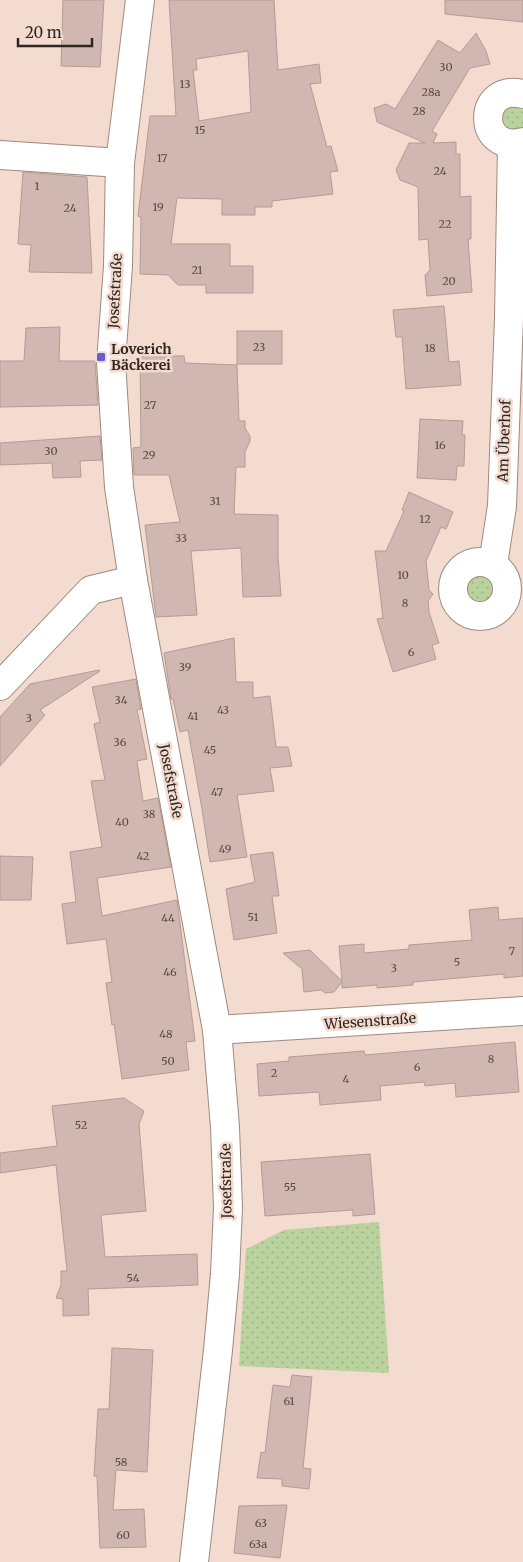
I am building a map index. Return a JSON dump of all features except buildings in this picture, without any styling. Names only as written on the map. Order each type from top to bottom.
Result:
[{"type":"street","name":"Josefstraße","points":[[140,0],[120,163],[118,266],[111,362],[119,487],[133,580],[217,1030],[225,1127],[227,1226],[218,1350],[194,1562]]},
{"type":"street","name":"Am Überhof","points":[[493,564],[502,506],[516,317],[517,143],[502,141],[494,135],[489,127],[487,117],[490,107],[496,99],[505,94],[515,92],[523,94]]},
{"type":"street","points":[[0,155],[120,163]]},
{"type":"street","points":[[0,686],[91,590],[133,580]]},
{"type":"street","name":"Wiesenstraße","points":[[217,1030],[523,1011]]},
{"type":"green space","points":[[515,105],[523,110],[523,127],[517,131],[510,132],[500,123],[503,109]]},
{"type":"green space","points":[[481,573],[491,577],[495,587],[491,597],[481,601],[471,597],[467,587],[471,577]]},
{"type":"green space","points":[[379,1222],[389,1373],[239,1366],[246,1249],[284,1230]]},
{"type":"place","name":"Loverich Bäckerei","points":[[101,357]]}]
